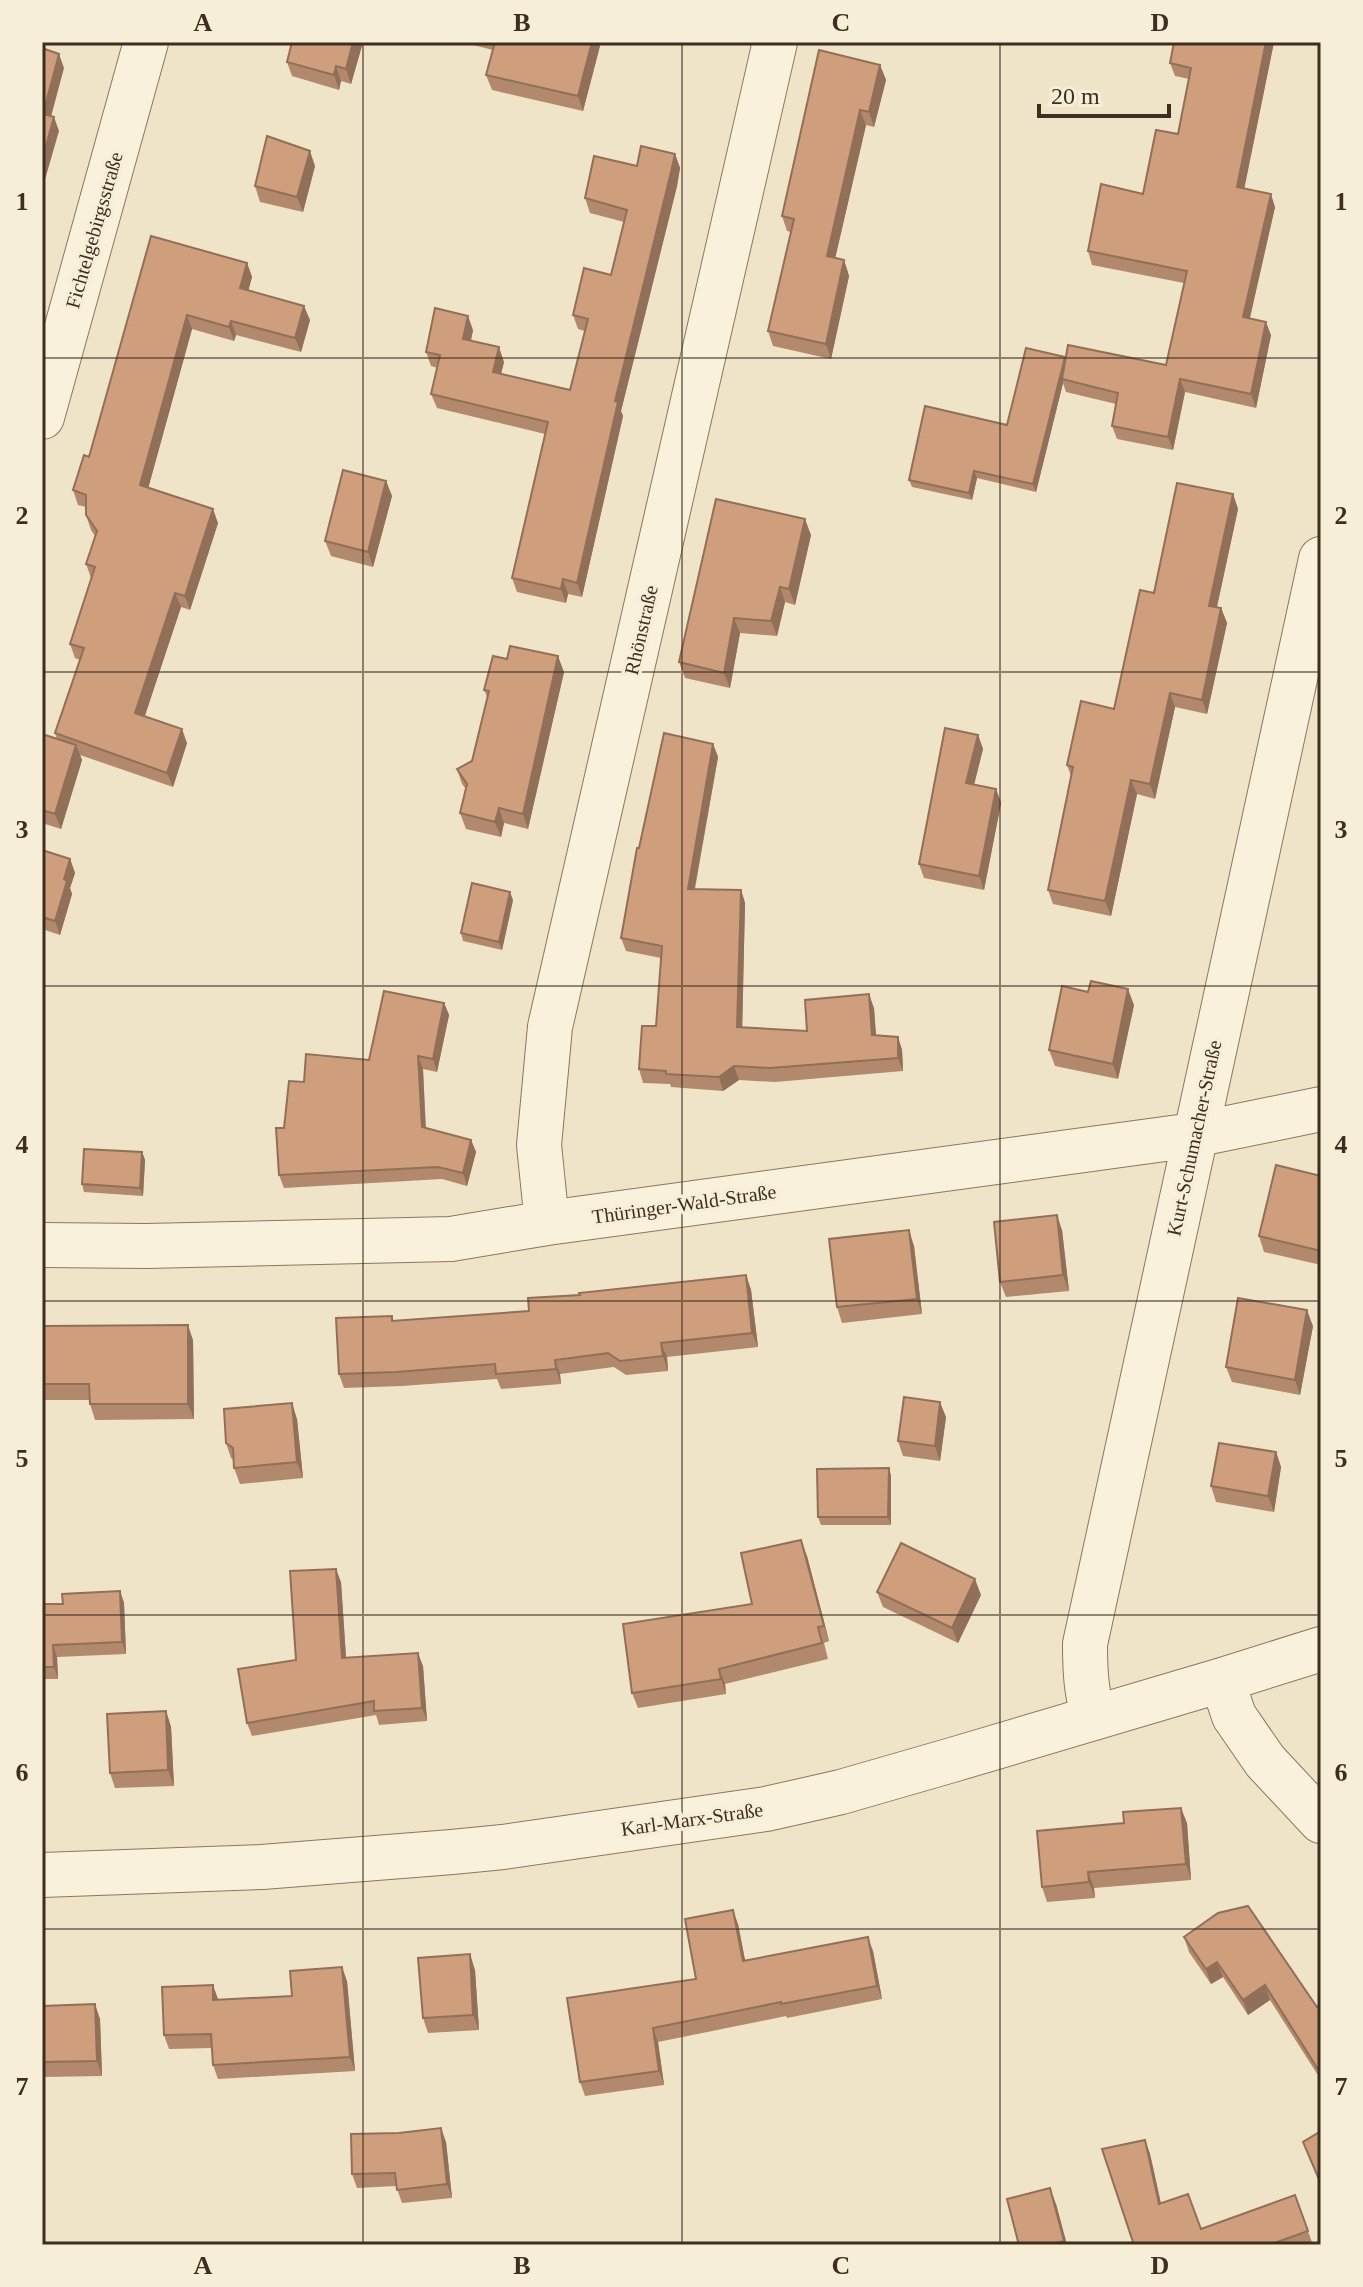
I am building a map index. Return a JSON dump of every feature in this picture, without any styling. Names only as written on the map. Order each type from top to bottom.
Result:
[{"type":"street","name":"Fichtelgebirgsstraße","points":[[42,417],[146,42]]},
{"type":"street","name":"Rhönstraße","points":[[547,1223],[539,1145],[550,1027],[775,42]]},
{"type":"street","name":"Kurt-Schumacher-Straße","points":[[1094,1718],[1085,1674],[1085,1644],[1321,559]]},
{"type":"street","name":"Thüringer-Wald-Straße","points":[[42,1245],[146,1246],[451,1239],[547,1223],[1194,1135],[1321,1109]]},
{"type":"street","name":"Karl-Marx-Straße","points":[[42,1875],[262,1867],[452,1852],[766,1809],[841,1792],[1321,1649]]},
{"type":"street","points":[[1222,1680],[1234,1716],[1265,1761],[1321,1821]]},
{"type":"building","points":[[292,42],[353,42],[346,69],[336,66],[334,75],[287,62]]},
{"type":"building","points":[[495,42],[592,42],[578,96],[486,75]]},
{"type":"building","points":[[1174,42],[1266,42],[1237,187],[1271,194],[1243,317],[1266,322],[1251,394],[1180,379],[1168,437],[1112,426],[1118,393],[1062,379],[1068,345],[1166,365],[1187,271],[1088,251],[1101,184],[1143,194],[1156,130],[1178,134],[1191,68],[1170,63]]},
{"type":"building","points":[[42,48],[59,54],[43,114],[54,117],[42,160]]},
{"type":"building","points":[[819,50],[880,65],[869,112],[860,110],[827,256],[844,260],[826,344],[768,331],[794,219],[782,216]]},
{"type":"building","points":[[267,136],[310,151],[297,197],[255,186]]},
{"type":"building","points":[[641,146],[675,154],[615,401],[618,402],[577,583],[563,579],[561,589],[512,578],[548,422],[431,394],[440,355],[426,352],[435,308],[468,316],[463,339],[499,347],[493,372],[570,390],[588,319],[573,315],[584,268],[611,275],[627,210],[585,198],[594,156],[637,166]]},
{"type":"building","points":[[151,236],[247,263],[240,288],[304,306],[295,338],[231,321],[229,327],[187,315],[140,485],[213,509],[185,596],[175,593],[135,713],[182,729],[167,773],[55,733],[84,648],[70,644],[95,567],[86,564],[97,531],[86,515],[86,495],[73,490],[84,455],[89,457]]},
{"type":"building","points":[[1026,348],[1065,357],[1033,484],[974,471],[969,493],[909,480],[925,406],[1007,425]]},
{"type":"building","points":[[343,470],[386,481],[368,552],[325,541]]},
{"type":"building","points":[[1177,483],[1233,494],[1209,606],[1221,608],[1202,700],[1170,693],[1150,784],[1131,780],[1105,901],[1048,890],[1073,767],[1067,765],[1081,701],[1114,709],[1140,590],[1154,593]]},
{"type":"building","points":[[716,499],[805,519],[789,589],[780,587],[771,621],[734,618],[724,673],[679,662]]},
{"type":"building","points":[[510,646],[558,656],[523,814],[499,808],[495,822],[460,813],[467,784],[457,769],[472,761],[489,691],[484,690],[493,656],[507,659]]},
{"type":"building","points":[[945,728],[978,735],[966,783],[996,789],[979,876],[919,864]]},
{"type":"building","points":[[664,733],[713,744],[688,889],[741,890],[737,1027],[807,1031],[805,1000],[869,994],[872,1035],[898,1037],[898,1058],[770,1068],[734,1066],[719,1077],[639,1069],[642,1026],[656,1026],[662,946],[621,938],[637,848]]},
{"type":"building","points":[[42,734],[76,745],[55,814],[42,810]]},
{"type":"building","points":[[42,850],[70,859],[55,921],[42,917]]},
{"type":"building","points":[[472,883],[510,892],[499,942],[461,933]]},
{"type":"building","points":[[1091,981],[1128,989],[1113,1064],[1049,1050],[1062,986],[1088,992]]},
{"type":"building","points":[[384,991],[444,1003],[433,1059],[418,1056],[422,1127],[471,1140],[463,1173],[438,1167],[279,1175],[276,1128],[284,1128],[289,1081],[304,1082],[306,1054],[369,1060]]},
{"type":"building","points":[[84,1149],[142,1152],[140,1188],[82,1184]]},
{"type":"building","points":[[1276,1165],[1321,1176],[1321,1251],[1259,1236]]},
{"type":"building","points":[[1057,1215],[1063,1275],[1000,1282],[994,1222]]},
{"type":"building","points":[[909,1230],[917,1299],[837,1307],[829,1239]]},
{"type":"building","points":[[746,1275],[752,1333],[661,1343],[663,1356],[620,1361],[608,1353],[555,1360],[556,1369],[496,1374],[495,1364],[339,1374],[336,1318],[392,1316],[392,1321],[529,1311],[528,1298],[580,1295]]},
{"type":"building","points":[[1238,1298],[1307,1310],[1295,1380],[1226,1367]]},
{"type":"building","points":[[188,1325],[188,1404],[90,1404],[89,1384],[42,1384],[42,1326]]},
{"type":"building","points":[[904,1397],[940,1402],[935,1446],[898,1441]]},
{"type":"building","points":[[292,1403],[297,1462],[234,1468],[233,1448],[226,1443],[224,1409]]},
{"type":"building","points":[[1219,1443],[1276,1452],[1268,1496],[1211,1486]]},
{"type":"building","points":[[889,1468],[888,1517],[818,1517],[817,1469]]},
{"type":"building","points":[[801,1540],[824,1626],[818,1627],[822,1643],[719,1669],[721,1679],[632,1693],[623,1624],[752,1604],[741,1553]]},
{"type":"building","points":[[901,1543],[975,1579],[952,1628],[877,1592]]},
{"type":"building","points":[[336,1569],[342,1658],[418,1653],[422,1708],[374,1711],[374,1701],[247,1723],[238,1669],[296,1660],[290,1571]]},
{"type":"building","points":[[120,1591],[122,1642],[53,1645],[54,1667],[42,1667],[42,1604],[63,1604],[62,1594]]},
{"type":"building","points":[[166,1711],[168,1770],[110,1773],[107,1714]]},
{"type":"building","points":[[1181,1808],[1186,1864],[1088,1872],[1089,1882],[1042,1887],[1037,1831],[1124,1823],[1123,1812]]},
{"type":"building","points":[[1248,1906],[1317,2007],[1321,2004],[1321,2074],[1265,1985],[1243,2000],[1217,1962],[1206,1969],[1184,1937],[1218,1913]]},
{"type":"building","points":[[733,1910],[743,1961],[868,1937],[877,1986],[653,2028],[659,2071],[580,2082],[567,1998],[696,1979],[685,1919]]},
{"type":"building","points":[[470,1954],[473,2015],[423,2018],[418,1958]]},
{"type":"building","points":[[342,1967],[350,2057],[213,2065],[211,2034],[164,2035],[162,1987],[213,1985],[213,2000],[292,1996],[290,1971]]},
{"type":"building","points":[[95,2004],[97,2061],[42,2062],[42,2006]]},
{"type":"building","points":[[441,2128],[447,2184],[397,2190],[395,2173],[352,2174],[351,2134]]},
{"type":"building","points":[[1321,2131],[1321,2174],[1318,2177],[1303,2142]]},
{"type":"building","points":[[1145,2140],[1159,2204],[1188,2194],[1201,2229],[1295,2195],[1308,2231],[1269,2245],[1134,2245],[1102,2149]]},
{"type":"building","points":[[1050,2188],[1064,2241],[1048,2245],[1019,2245],[1007,2199]]}]
